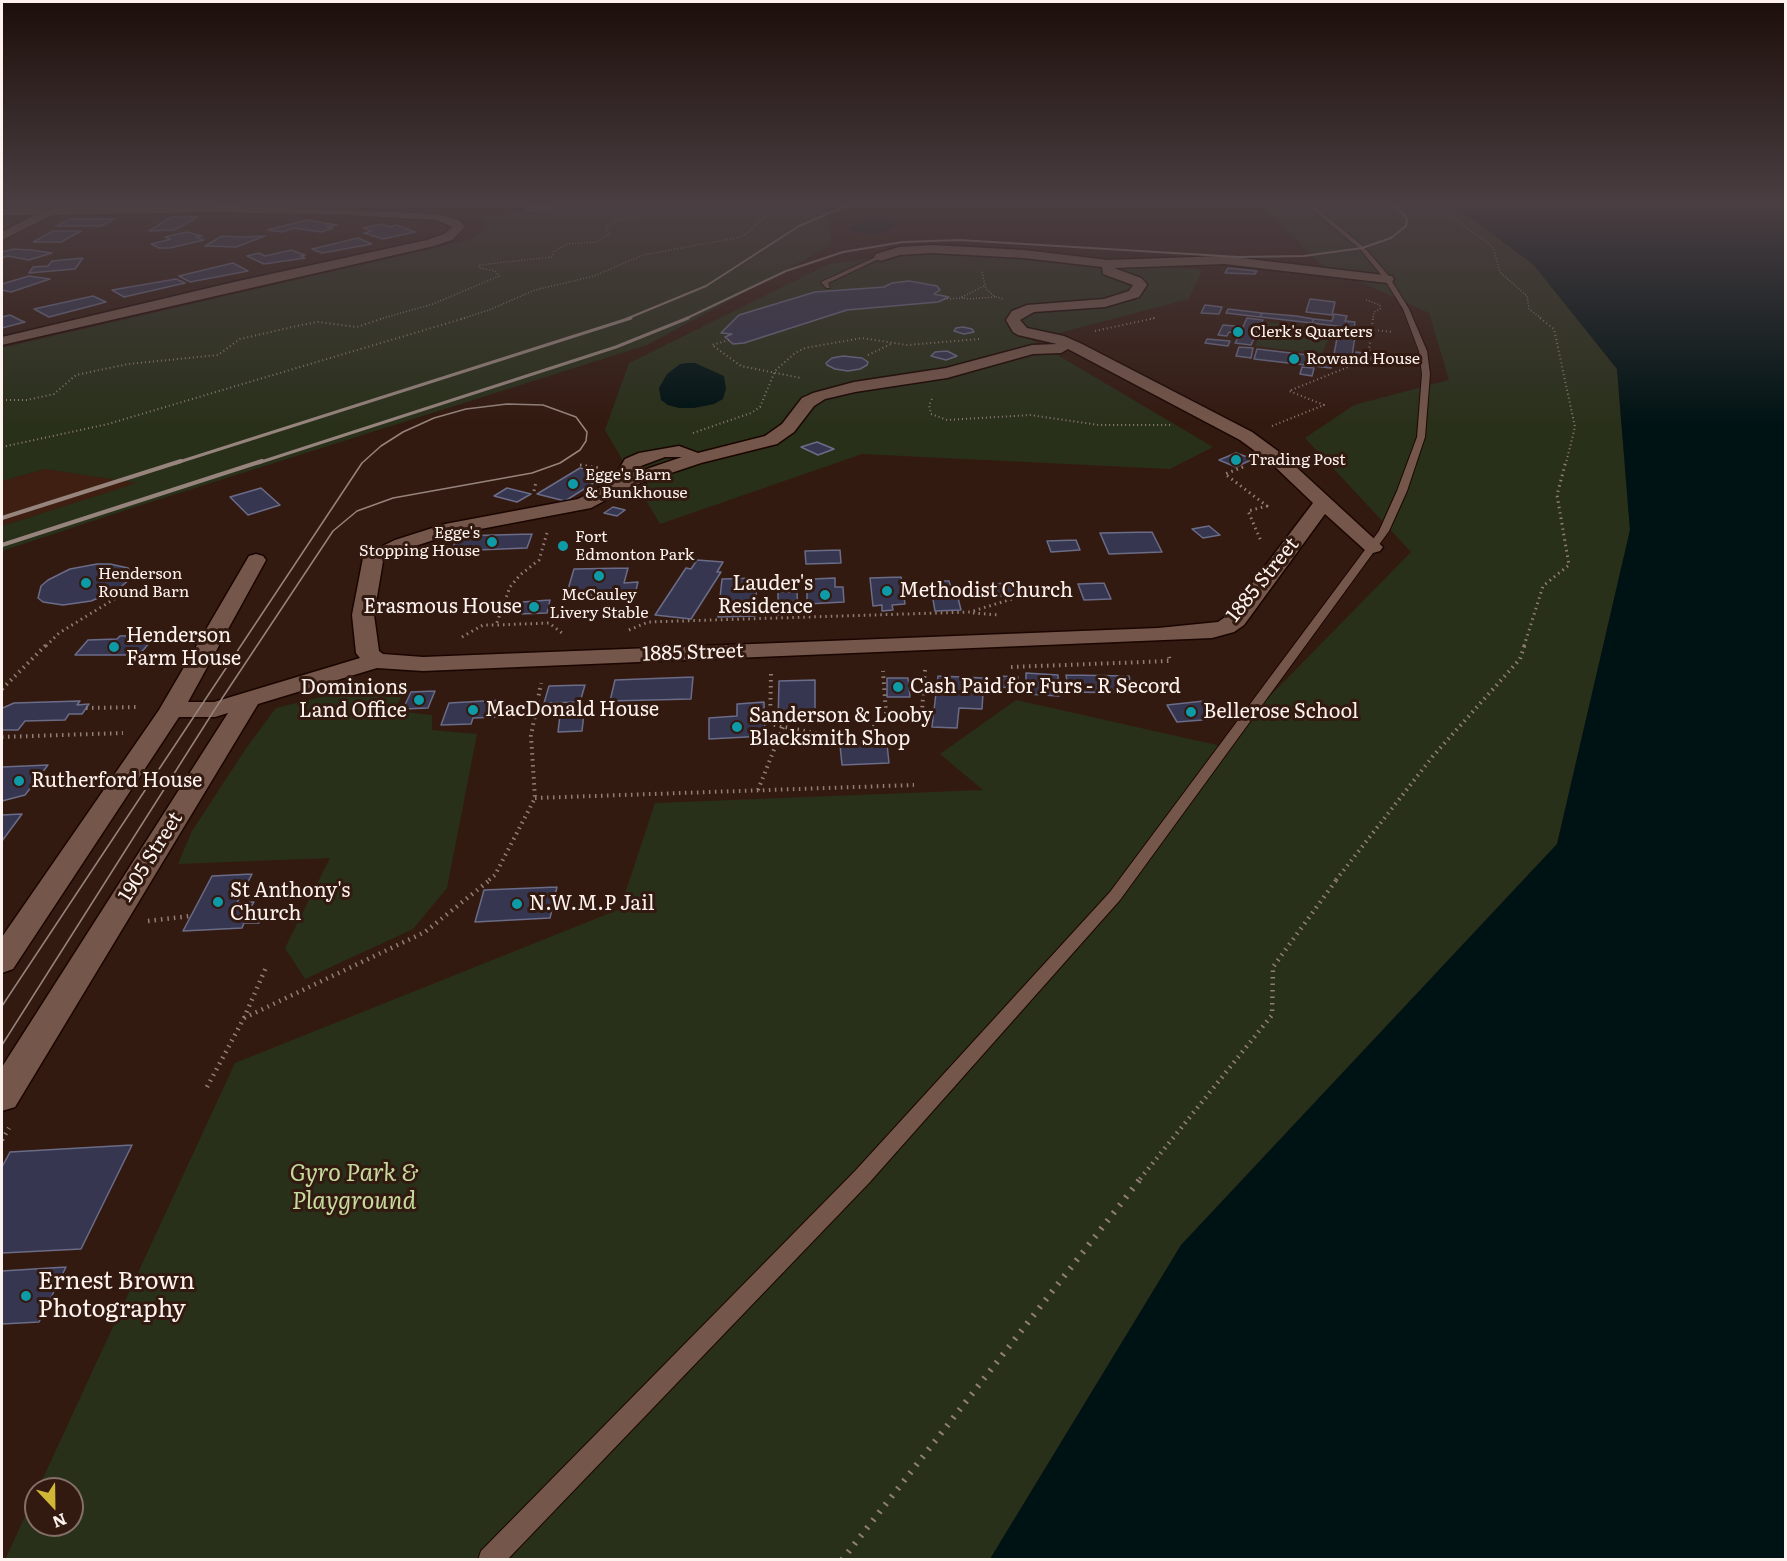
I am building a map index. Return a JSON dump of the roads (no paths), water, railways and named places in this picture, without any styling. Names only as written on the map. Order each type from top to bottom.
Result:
[{"type":"street","points":[[2,341],[267,279]]},
{"type":"street","points":[[1130,279],[1140,285],[1134,294],[1105,303],[1040,307],[1021,311],[1013,320],[1023,332],[1059,339],[1077,347],[1246,436],[1276,458],[1373,547]]},
{"type":"street","points":[[171,710],[215,709],[376,661],[368,653],[363,615],[373,558],[402,544],[445,530],[584,504],[626,482],[695,459],[771,440],[788,428],[808,402],[819,396],[875,383],[947,373],[1032,350],[1077,347]]},
{"type":"street","name":"1885 Street","points":[[376,661],[423,664],[1212,631],[1226,627],[1236,620],[1323,503]]},
{"type":"street","points":[[2,961],[171,710],[256,560]]},
{"type":"street","name":"1905 Street","points":[[2,1096],[249,699]]},
{"type":"lane","points":[[828,287],[824,282],[831,279]]},
{"type":"lane","points":[[490,1560],[862,1177],[1115,896],[1373,547],[1384,531],[1402,491],[1421,437],[1426,374],[1419,340],[1406,309],[1387,279]]},
{"type":"tram line","points":[[2,1006],[362,463],[381,446],[403,432],[434,418],[466,409],[507,404],[543,405],[576,417],[587,432],[586,441],[580,450],[560,463],[532,473],[393,498],[357,511],[333,531],[215,709],[2,1045]]},
{"type":"railway","points":[[626,319],[706,286],[717,279]]},
{"type":"railway","points":[[685,319],[769,279]]},
{"type":"railway","points":[[176,463],[631,318]]},
{"type":"railway","points":[[258,463],[616,347],[688,318]]},
{"type":"railway","points":[[2,518],[181,461]]},
{"type":"railway","points":[[2,545],[262,461]]},
{"type":"place","name":"Clerk's Quarters","points":[[1238,332]]},
{"type":"place","name":"Rowand House","points":[[1294,359]]},
{"type":"place","name":"Trading Post","points":[[1236,460]]},
{"type":"place","name":"Egge's Barn & Bunkhouse","points":[[573,484]]},
{"type":"place","name":"Egge's Stopping House","points":[[492,542]]},
{"type":"place","name":"Fort Edmonton Park","points":[[563,546]]},
{"type":"place","name":"McCauley Livery Stable","points":[[599,576]]},
{"type":"place","name":"Henderson Round Barn","points":[[86,583]]},
{"type":"place","name":"Methodist Church","points":[[887,591]]},
{"type":"place","name":"Lauder's Residence","points":[[825,595]]},
{"type":"place","name":"Erasmous House","points":[[534,607]]},
{"type":"place","name":"Henderson Farm House","points":[[114,647]]},
{"type":"place","name":"Cash Paid for Furs - R Secord","points":[[898,687]]},
{"type":"place","name":"Dominions Land Office","points":[[419,700]]},
{"type":"place","name":"MacDonald House","points":[[473,710]]},
{"type":"place","name":"Bellerose School","points":[[1191,712]]},
{"type":"place","name":"Sanderson & Looby Blacksmith Shop","points":[[737,727]]},
{"type":"place","name":"Rutherford House","points":[[19,781]]},
{"type":"place","name":"St Anthony's Church","points":[[218,902]]},
{"type":"place","name":"N.W.M.P Jail","points":[[517,904]]},
{"type":"place","name":"Ernest Brown Photography","points":[[26,1296]]},
{"type":"park label","name":"Gyro Park & Playground","points":[[354,1188]]}]
